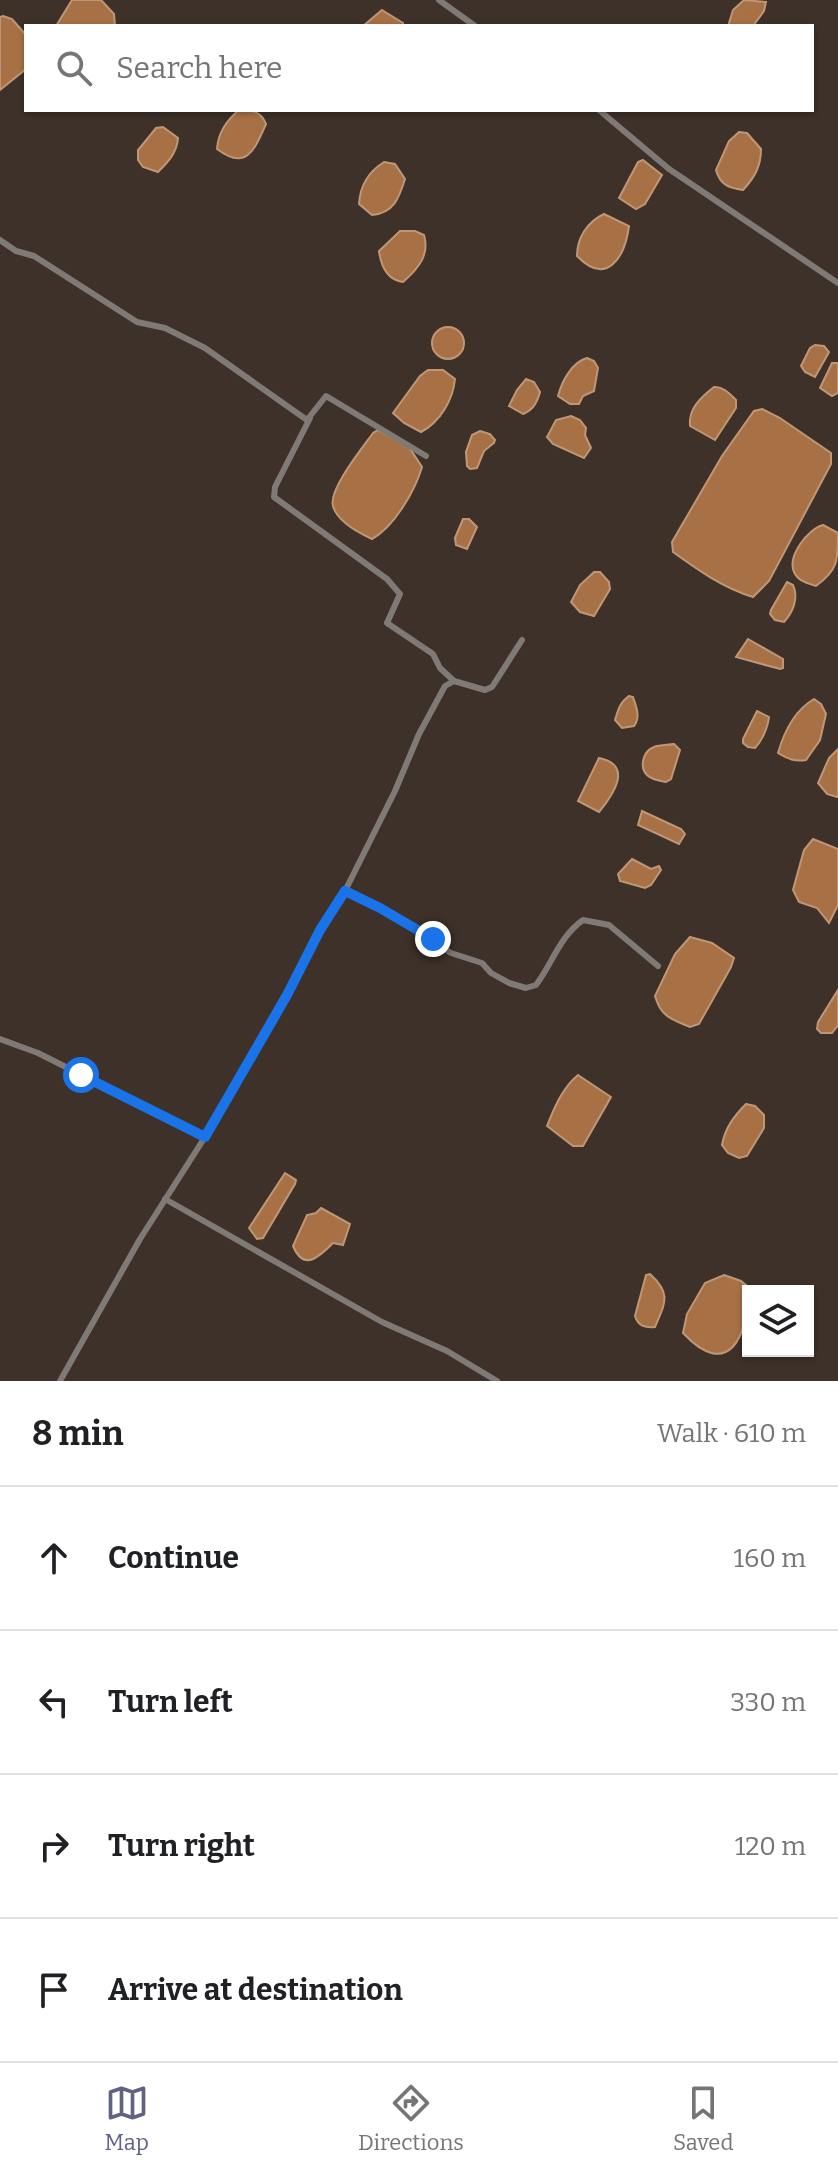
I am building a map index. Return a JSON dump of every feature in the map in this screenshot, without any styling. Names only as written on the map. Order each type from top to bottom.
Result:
[{"type":"street","points":[[439,0],[472,24]]},
{"type":"street","points":[[601,112],[669,169],[838,283]]},
{"type":"street","points":[[0,240],[16,251],[34,256],[137,322],[165,328],[205,348],[307,420],[310,418]]},
{"type":"street","points":[[426,456],[326,396],[310,418],[304,436],[275,487],[274,497],[387,579],[400,594],[387,623],[433,654],[440,668],[454,681],[485,690],[492,687],[522,640]]},
{"type":"street","points":[[60,1381],[140,1239],[205,1137],[287,995],[320,930],[345,891],[395,791],[419,734],[445,686],[454,681]]},
{"type":"street","points":[[345,891],[380,908],[451,953],[482,963],[496,977],[519,988],[536,985],[574,926],[583,920],[609,925],[658,966]]},
{"type":"street","points":[[0,1039],[38,1053],[205,1137]]},
{"type":"street","points":[[165,1199],[382,1322],[447,1351],[497,1381]]},
{"type":"shaded area","points":[[72,0],[101,0],[114,14],[115,24],[57,24]]},
{"type":"shaded area","points":[[744,0],[766,2],[764,11],[754,24],[729,24],[733,10]]},
{"type":"shaded area","points":[[382,10],[403,23],[403,24],[365,24]]},
{"type":"shaded area","points":[[0,17],[12,19],[24,33],[24,71],[0,90]]},
{"type":"shaded area","points":[[237,112],[256,112],[266,124],[253,150],[242,158],[217,149],[219,137]]},
{"type":"shaded area","points":[[163,127],[178,138],[174,153],[158,172],[143,167],[138,160],[138,150],[156,128]]},
{"type":"shaded area","points":[[739,132],[747,133],[761,149],[756,171],[743,190],[726,185],[716,170],[729,141]]},
{"type":"shaded area","points":[[643,160],[662,175],[645,204],[636,209],[619,198],[638,162]]},
{"type":"shaded area","points":[[384,162],[395,164],[405,179],[391,208],[372,215],[359,204],[361,191],[369,175]]},
{"type":"shaded area","points":[[604,214],[629,226],[619,257],[606,268],[597,269],[577,256],[577,249],[588,226]]},
{"type":"shaded area","points":[[400,231],[415,231],[424,235],[425,242],[421,261],[403,282],[397,281],[386,271],[379,251]]},
{"type":"shaded area","points":[[448,327],[459,332],[464,343],[459,354],[448,359],[437,354],[432,343],[437,332]]},
{"type":"shaded area","points":[[824,346],[829,352],[815,377],[801,366],[810,348]]},
{"type":"shaded area","points":[[587,358],[594,361],[598,368],[594,391],[583,396],[579,404],[570,404],[558,396],[560,390],[572,368]]},
{"type":"shaded area","points":[[832,363],[838,363],[838,393],[832,396],[820,388]]},
{"type":"shaded area","points":[[428,370],[443,370],[455,379],[452,395],[444,410],[421,432],[393,413],[420,376]]},
{"type":"shaded area","points":[[526,379],[534,382],[540,392],[534,406],[523,414],[509,406]]},
{"type":"shaded area","points":[[714,387],[723,389],[736,400],[736,408],[715,440],[690,426],[693,409]]},
{"type":"shaded area","points":[[762,409],[831,453],[831,464],[769,581],[753,597],[721,584],[692,565],[673,552],[672,542],[722,456],[754,411]]},
{"type":"shaded area","points":[[571,416],[580,420],[586,428],[585,435],[591,448],[584,458],[553,444],[547,437],[556,420]]},
{"type":"shaded area","points":[[378,430],[409,447],[422,467],[403,508],[372,539],[339,517],[333,499],[347,469]]},
{"type":"shaded area","points":[[480,431],[490,434],[495,440],[484,451],[477,468],[470,469],[466,452],[472,435]]},
{"type":"shaded area","points":[[463,519],[469,519],[477,527],[467,549],[456,545],[455,538]]},
{"type":"shaded area","points":[[823,525],[838,533],[838,551],[833,570],[816,586],[798,578],[794,572],[793,558],[800,544]]},
{"type":"shaded area","points":[[594,572],[600,572],[609,582],[610,589],[594,616],[580,612],[571,602],[580,585]]},
{"type":"shaded area","points":[[787,582],[793,585],[795,600],[784,622],[775,620],[770,614]]},
{"type":"shaded area","points":[[748,639],[783,659],[783,668],[736,657]]},
{"type":"shaded area","points":[[629,696],[633,697],[637,719],[634,726],[622,728],[615,720],[621,704]]},
{"type":"shaded area","points":[[814,699],[826,714],[820,740],[806,760],[792,760],[778,753],[791,722]]},
{"type":"shaded area","points":[[757,711],[769,717],[767,725],[755,748],[748,747],[743,739]]},
{"type":"shaded area","points":[[674,744],[680,750],[671,779],[666,782],[649,777],[643,764],[647,752],[656,746]]},
{"type":"shaded area","points":[[838,749],[837,797],[827,794],[818,783],[829,758]]},
{"type":"shaded area","points":[[599,758],[616,767],[618,774],[610,797],[599,812],[578,801]]},
{"type":"shaded area","points":[[642,811],[681,829],[685,834],[679,844],[638,825]]},
{"type":"shaded area","points":[[813,839],[838,849],[838,905],[829,923],[817,908],[799,902],[793,890],[804,850]]},
{"type":"shaded area","points":[[632,859],[651,869],[659,866],[661,870],[651,885],[645,888],[620,881],[618,874]]},
{"type":"shaded area","points":[[690,937],[712,943],[734,958],[699,1024],[690,1027],[664,1013],[655,996],[675,954]]},
{"type":"shaded area","points":[[838,990],[838,1025],[832,1033],[821,1033],[817,1029],[818,1022]]},
{"type":"shaded area","points":[[578,1075],[611,1097],[583,1146],[573,1146],[547,1126],[563,1092]]},
{"type":"shaded area","points":[[746,1104],[755,1106],[764,1115],[764,1128],[747,1156],[739,1158],[728,1153],[722,1145],[725,1133]]},
{"type":"shaded area","points":[[285,1173],[296,1180],[295,1184],[263,1238],[257,1239],[249,1228]]},
{"type":"shaded area","points":[[321,1208],[350,1224],[343,1245],[333,1243],[317,1257],[307,1260],[297,1254],[293,1246],[307,1215]]},
{"type":"shaded area","points":[[650,1274],[661,1287],[664,1299],[655,1327],[645,1327],[635,1316],[646,1275]]},
{"type":"shaded area","points":[[724,1275],[746,1285],[742,1285],[742,1329],[732,1347],[723,1353],[712,1353],[699,1347],[683,1333],[687,1314],[705,1283]]},
{"type":"route","points":[[81,1075],[205,1137],[287,995],[320,930],[345,891],[356,894],[433,939]]}]
